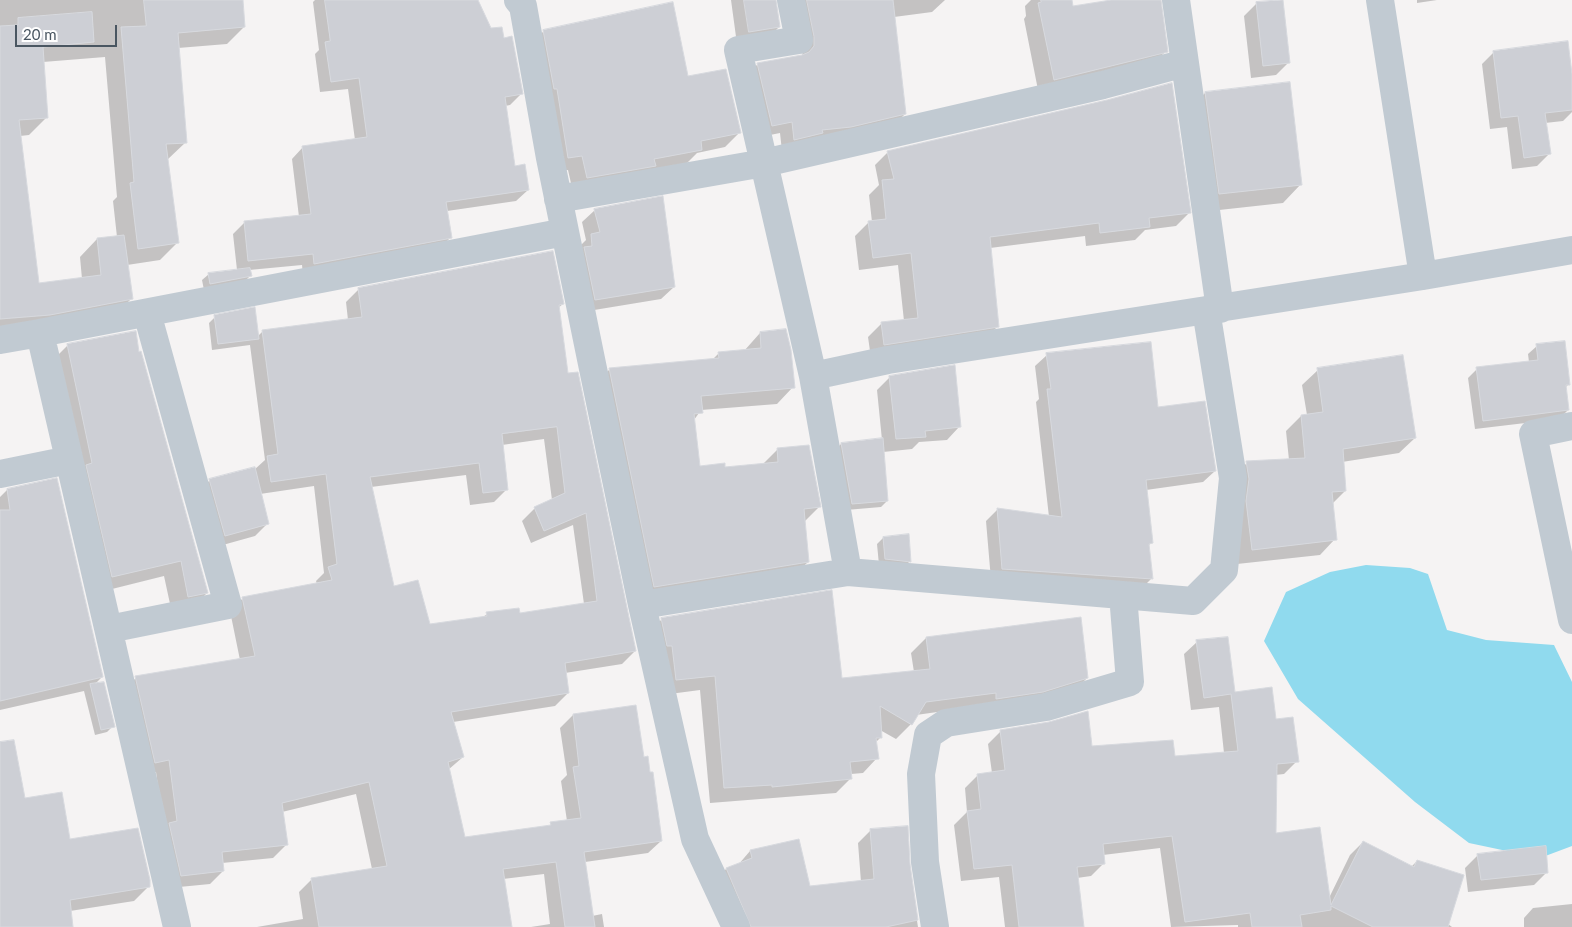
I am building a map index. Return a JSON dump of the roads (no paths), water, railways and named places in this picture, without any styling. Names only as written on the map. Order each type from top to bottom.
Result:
[{"type":"street","points":[[518,0],[523,6],[558,199],[642,606],[695,839],[736,927]]},
{"type":"street","points":[[791,0],[799,40],[738,50],[813,376],[848,572]]},
{"type":"street","points":[[642,606],[848,572],[1193,602],[1224,570],[1234,478],[1176,0]]},
{"type":"street","points":[[1380,0],[1424,276]]},
{"type":"street","points":[[558,199],[764,163],[1103,85],[1185,63]]},
{"type":"street","points":[[0,340],[40,334],[565,232]]},
{"type":"street","points":[[813,376],[888,360],[1213,310],[1572,250]]},
{"type":"street","points":[[109,629],[228,606],[147,313]]},
{"type":"street","points":[[40,334],[177,927]]},
{"type":"street","points":[[1572,426],[1533,434],[1572,620]]},
{"type":"street","points":[[0,474],[69,460]]},
{"type":"street","points":[[935,927],[925,862],[921,774],[928,735],[946,723],[1046,706],[1130,682],[1123,595]]},
{"type":"water","points":[[1366,565],[1410,568],[1428,574],[1447,630],[1486,640],[1554,645],[1572,682],[1572,846],[1540,858],[1469,843],[1415,802],[1298,699],[1264,641],[1286,592],[1330,572]]}]
